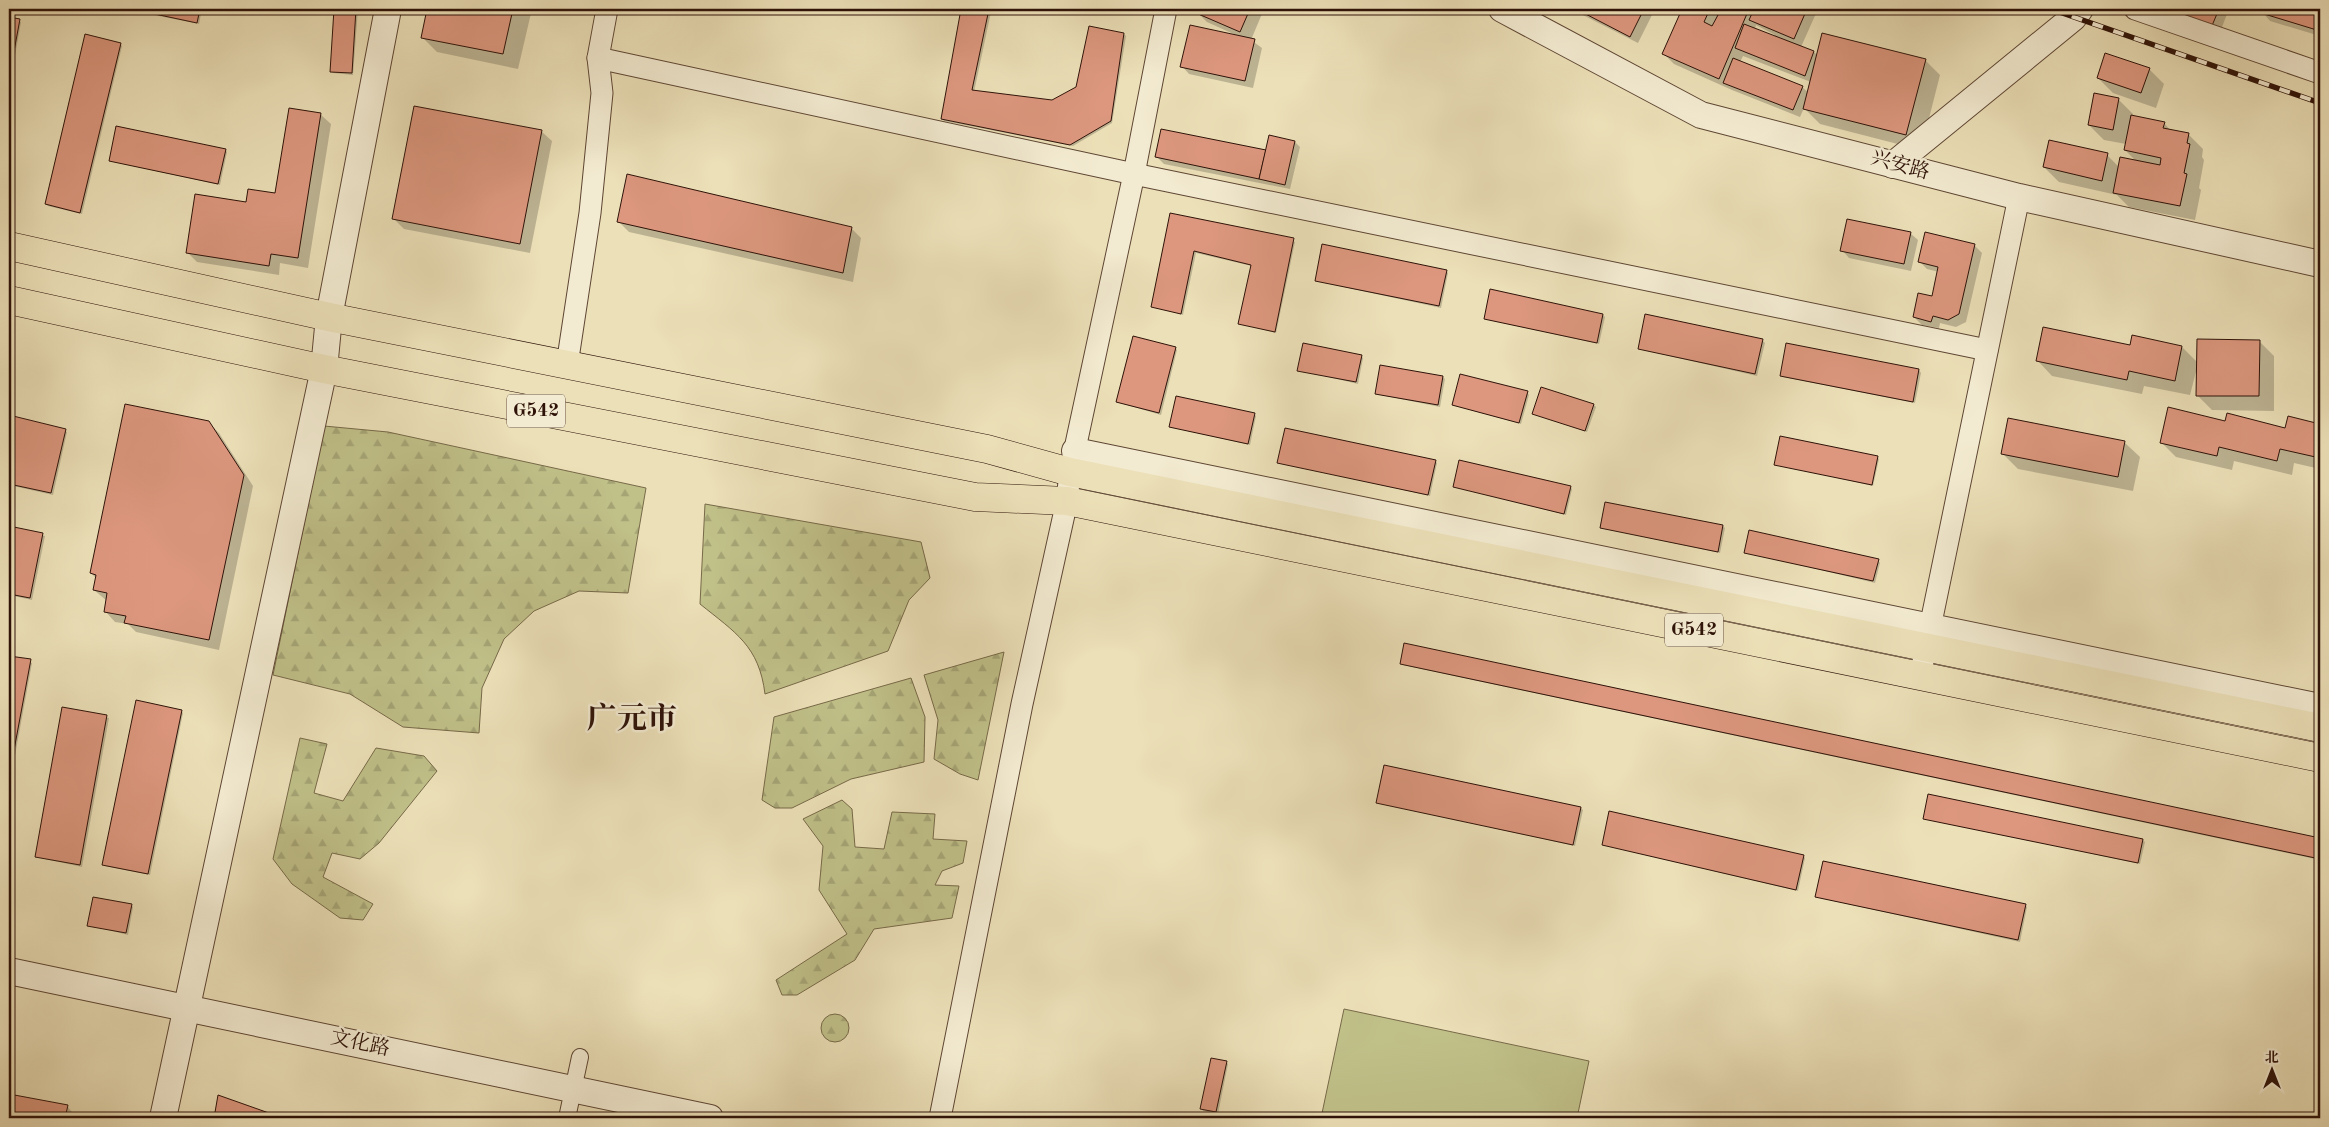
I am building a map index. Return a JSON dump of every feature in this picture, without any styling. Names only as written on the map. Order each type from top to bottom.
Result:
[{"type":"highway","name":"G542","points":[[9,246],[329,317],[987,449],[1072,461],[1928,637],[2320,728]]},
{"type":"highway","name":"G542","points":[[9,300],[324,369],[975,497],[1067,501],[2320,758]]},
{"type":"street","points":[[163,1118],[324,369],[329,317],[388,9]]},
{"type":"street","points":[[567,365],[592,185],[602,93],[598,58],[607,9]]},
{"type":"street","points":[[940,1118],[1022,704],[1067,501],[1072,461],[1134,174],[1166,9]]},
{"type":"street","name":"兴安路","points":[[1502,9],[1700,115],[2019,197],[2320,264]]},
{"type":"street","points":[[1893,164],[2073,18],[2080,9]]},
{"type":"street","points":[[2135,9],[2320,73]]},
{"type":"street","points":[[598,58],[1134,174],[1987,350]]},
{"type":"street","points":[[1920,676],[2019,197]]},
{"type":"street","points":[[1928,637],[2320,707]]},
{"type":"street","name":"文化路","points":[[9,972],[710,1118]]},
{"type":"street","points":[[567,1118],[580,1057]]},
{"type":"green space","points":[[324,426],[388,432],[646,488],[628,593],[579,591],[534,611],[504,639],[482,688],[479,733],[403,727],[350,694],[273,675]]},
{"type":"green space","points":[[705,504],[921,542],[930,578],[909,600],[888,651],[765,694],[757,664],[744,642],[700,604]]},
{"type":"green space","points":[[1004,652],[978,780],[960,774],[934,759],[938,720],[924,675]]},
{"type":"green space","points":[[911,678],[925,717],[924,762],[851,779],[792,808],[775,808],[762,800],[774,717]]},
{"type":"green space","points":[[300,738],[327,744],[314,793],[343,801],[376,748],[424,756],[437,771],[379,843],[360,859],[332,853],[323,877],[373,904],[363,920],[340,918],[292,884],[273,859]]},
{"type":"green space","points":[[842,800],[852,809],[855,847],[884,849],[892,812],[935,814],[933,839],[967,841],[963,863],[942,871],[935,885],[959,886],[952,918],[874,929],[855,960],[797,995],[782,995],[776,980],[847,934],[819,890],[823,846],[803,819]]},
{"type":"green space","points":[[1344,1009],[1589,1061],[1577,1118],[1321,1118]]},
{"type":"green space","points":[[835,1014],[845,1018],[849,1028],[845,1038],[835,1042],[825,1038],[821,1028],[825,1018]]},
{"type":"building","points":[[136,9],[200,9],[197,23]]},
{"type":"building","points":[[334,9],[356,9],[352,73],[330,72]]},
{"type":"building","points":[[427,9],[513,9],[503,54],[421,38]]},
{"type":"building","points":[[961,9],[989,9],[972,90],[1052,100],[1076,87],[1089,26],[1124,33],[1111,121],[1070,145],[941,119]]},
{"type":"building","points":[[1197,9],[1250,9],[1240,32],[1196,13]]},
{"type":"building","points":[[1576,9],[1644,9],[1630,37]]},
{"type":"building","points":[[1682,9],[1749,9],[1719,79],[1662,54]],"holes":[[[1709,11],[1718,15],[1712,26],[1704,22]]]},
{"type":"building","points":[[1754,9],[1807,9],[1794,39],[1749,20]]},
{"type":"building","points":[[2160,9],[2219,9],[2211,28]]},
{"type":"building","points":[[2263,9],[2320,9],[2320,31],[2261,13]]},
{"type":"building","points":[[9,17],[20,19],[9,78]]},
{"type":"building","points":[[1744,24],[1814,51],[1805,76],[1735,48]]},
{"type":"building","points":[[1190,25],[1255,39],[1245,81],[1180,67]]},
{"type":"building","points":[[1822,33],[1926,59],[1906,135],[1803,109]]},
{"type":"building","points":[[85,34],[121,43],[80,213],[45,204]]},
{"type":"building","points":[[2105,53],[2150,68],[2141,93],[2097,78]]},
{"type":"building","points":[[1733,58],[1803,86],[1793,110],[1723,83]]},
{"type":"building","points":[[2094,93],[2119,98],[2113,130],[2088,125]]},
{"type":"building","points":[[414,106],[542,130],[520,244],[392,219]]},
{"type":"building","points":[[289,108],[321,113],[298,258],[271,254],[269,266],[186,253],[195,194],[246,202],[248,189],[275,193]]},
{"type":"building","points":[[2131,115],[2165,122],[2163,128],[2189,133],[2187,143],[2190,144],[2184,173],[2187,174],[2180,206],[2113,193],[2120,157],[2160,165],[2161,158],[2124,150]]},
{"type":"building","points":[[116,126],[226,149],[218,184],[109,161]]},
{"type":"building","points":[[1161,129],[1266,150],[1259,179],[1155,157]]},
{"type":"building","points":[[1269,135],[1295,141],[1285,185],[1259,179]]},
{"type":"building","points":[[2049,140],[2108,153],[2102,181],[2043,167]]},
{"type":"building","points":[[627,174],[852,227],[843,273],[617,222]]},
{"type":"building","points":[[1170,213],[1294,238],[1275,332],[1238,324],[1251,265],[1194,251],[1181,314],[1151,307]]},
{"type":"building","points":[[1847,219],[1911,232],[1904,264],[1840,251]]},
{"type":"building","points":[[1925,232],[1975,244],[1959,314],[1948,320],[1933,316],[1931,322],[1913,317],[1918,293],[1932,296],[1938,267],[1918,262]]},
{"type":"building","points":[[1322,244],[1447,270],[1439,306],[1315,281]]},
{"type":"building","points":[[1490,289],[1603,314],[1597,343],[1484,319]]},
{"type":"building","points":[[1645,314],[1763,339],[1755,374],[1638,349]]},
{"type":"building","points":[[2043,327],[2130,345],[2132,335],[2182,346],[2175,381],[2129,371],[2127,380],[2036,361]]},
{"type":"building","points":[[1133,336],[1176,347],[1159,413],[1116,402]]},
{"type":"building","points":[[2197,339],[2260,340],[2259,396],[2196,396]]},
{"type":"building","points":[[1303,343],[1362,355],[1356,382],[1297,371]]},
{"type":"building","points":[[1786,343],[1919,369],[1913,402],[1780,376]]},
{"type":"building","points":[[1380,365],[1443,376],[1438,405],[1375,394]]},
{"type":"building","points":[[1460,374],[1528,391],[1519,423],[1452,405]]},
{"type":"building","points":[[1541,387],[1594,404],[1585,431],[1532,414]]},
{"type":"building","points":[[1176,396],[1255,413],[1248,444],[1169,427]]},
{"type":"building","points":[[125,404],[209,421],[244,475],[209,640],[124,623],[126,616],[104,612],[107,593],[93,590],[96,575],[90,573]]},
{"type":"building","points":[[2168,407],[2225,421],[2227,413],[2285,428],[2288,416],[2320,424],[2320,458],[2280,449],[2277,461],[2219,447],[2217,456],[2160,443]]},
{"type":"building","points":[[9,415],[66,429],[51,493],[9,484]]},
{"type":"building","points":[[2008,418],[2125,441],[2118,477],[2001,454]]},
{"type":"building","points":[[1285,428],[1436,460],[1428,495],[1277,463]]},
{"type":"building","points":[[1780,436],[1878,456],[1872,485],[1774,465]]},
{"type":"building","points":[[1459,460],[1571,486],[1564,514],[1453,487]]},
{"type":"building","points":[[1605,502],[1723,525],[1718,552],[1600,528]]},
{"type":"building","points":[[9,526],[43,533],[30,598],[9,594]]},
{"type":"building","points":[[1749,530],[1879,559],[1873,581],[1744,553]]},
{"type":"building","points":[[1404,643],[2320,838],[2320,859],[1400,664]]},
{"type":"building","points":[[9,656],[31,659],[9,777]]},
{"type":"building","points":[[136,700],[182,710],[148,874],[102,865]]},
{"type":"building","points":[[62,707],[107,715],[80,865],[35,857]]},
{"type":"building","points":[[1384,765],[1581,807],[1573,845],[1376,803]]},
{"type":"building","points":[[1928,794],[2143,839],[2138,863],[1923,819]]},
{"type":"building","points":[[1609,811],[1804,855],[1796,890],[1602,845]]},
{"type":"building","points":[[1823,861],[2026,904],[2018,940],[1815,897]]},
{"type":"building","points":[[93,897],[132,904],[126,933],[87,926]]},
{"type":"building","points":[[1211,1058],[1227,1061],[1216,1112],[1200,1109]]},
{"type":"building","points":[[9,1094],[68,1105],[65,1118],[9,1118]]},
{"type":"building","points":[[218,1095],[283,1118],[214,1118]]},
{"type":"railway","points":[[2051,9],[2320,103]]},
{"type":"district","name":"广元市","points":[[632,720]]}]
